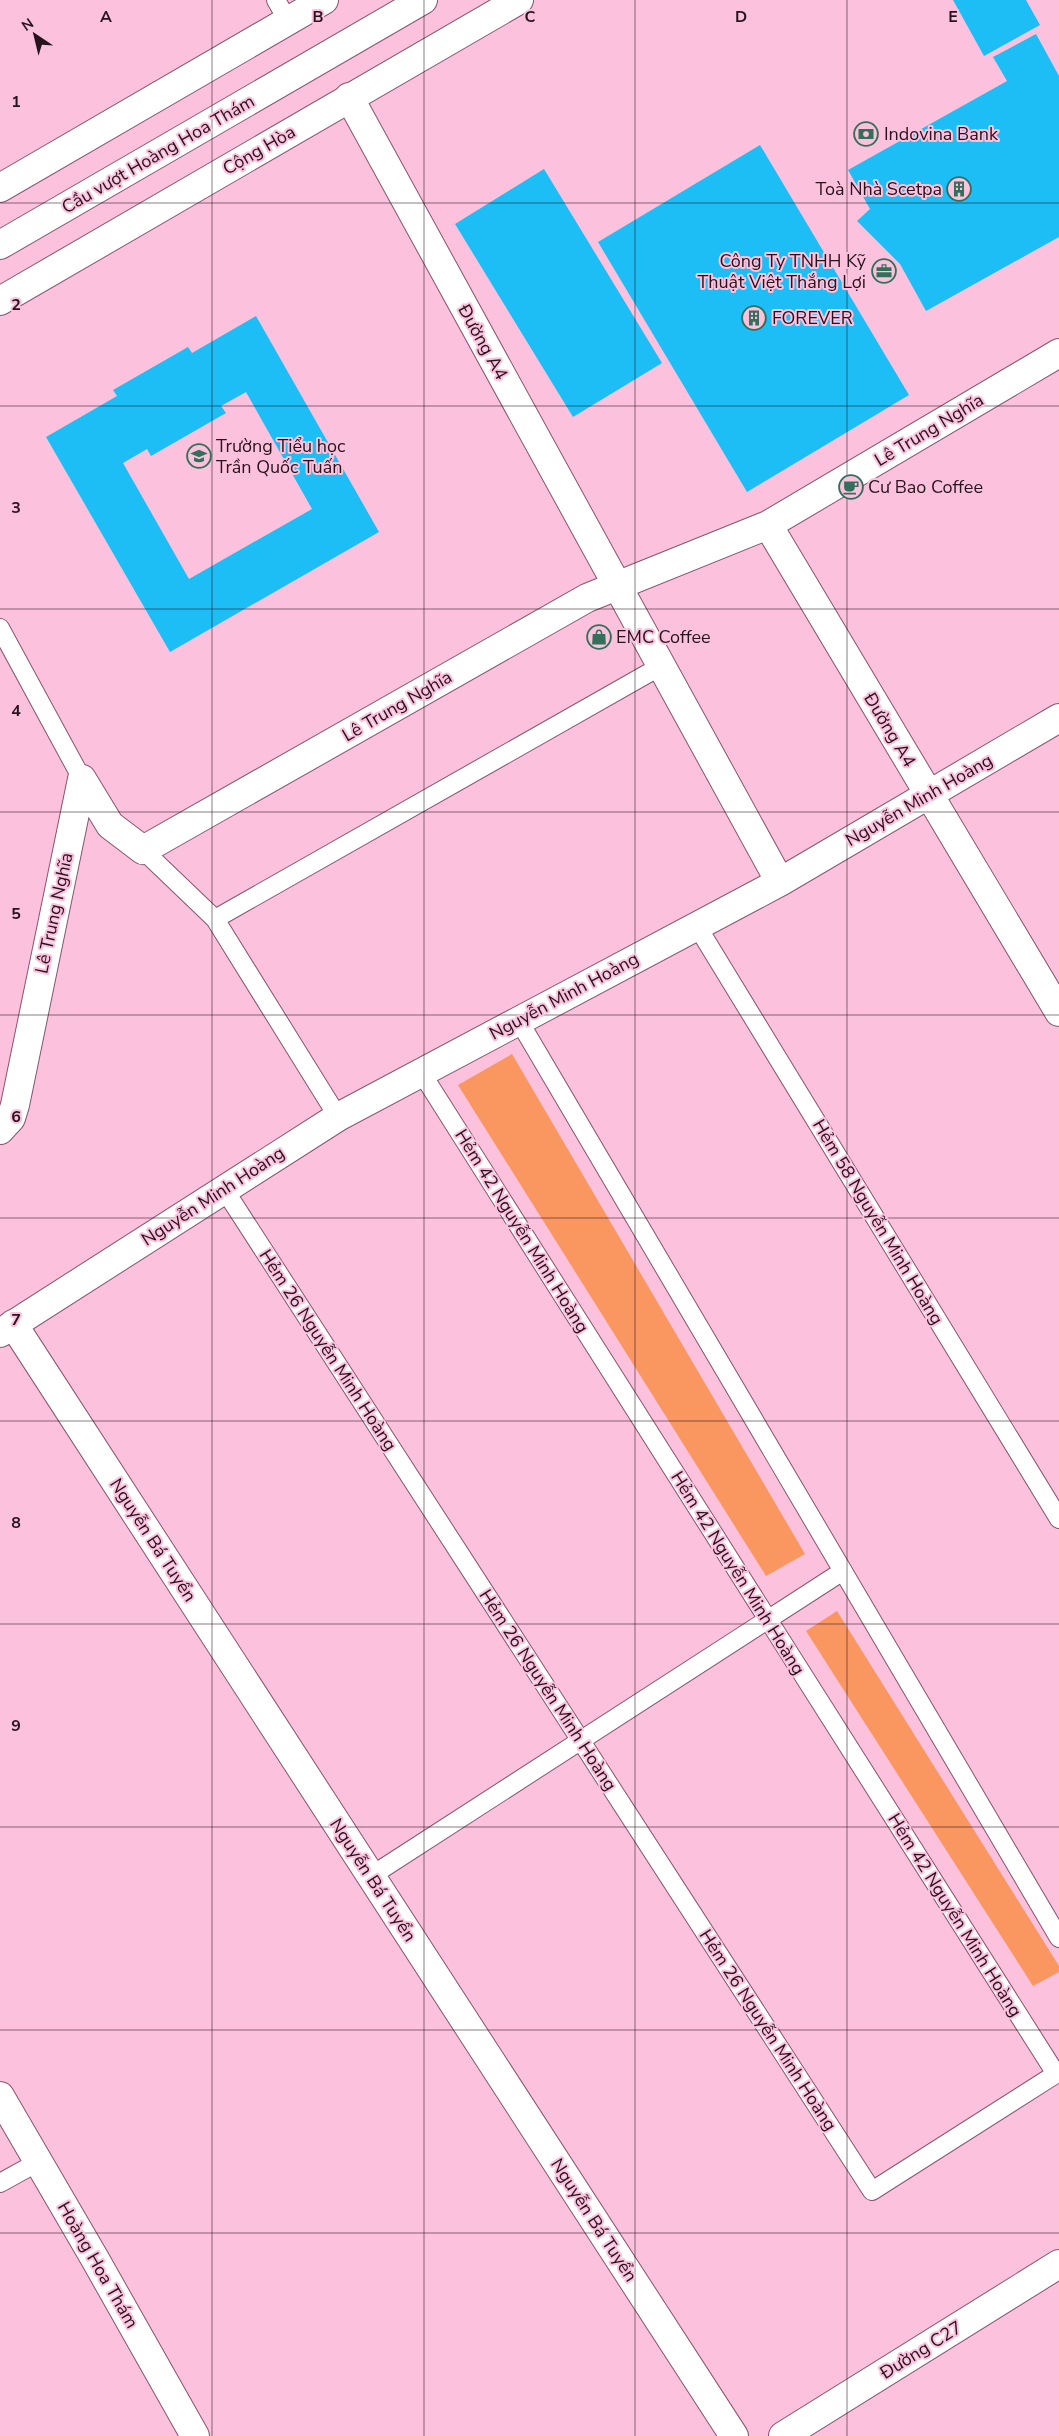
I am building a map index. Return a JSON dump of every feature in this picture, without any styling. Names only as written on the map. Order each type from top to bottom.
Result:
[{"type":"street","points":[[0,188],[282,10],[324,0]]},
{"type":"street","name":"Cầu vượt Hoàng Hoa Thám","points":[[0,245],[423,0]]},
{"type":"street","name":"Cộng Hòa","points":[[0,301],[519,0]]},
{"type":"street","name":"Đường A4","points":[[350,97],[616,586],[780,882]]},
{"type":"street","name":"Lê Trung Nghĩa","points":[[143,850],[587,598],[768,525],[1059,353]]},
{"type":"street","name":"Đường A4","points":[[768,525],[1059,1012]]},
{"type":"street","name":"Nguyễn Minh Hoàng","points":[[6,1328],[338,1117],[780,882],[1059,718]]},
{"type":"street","points":[[82,779],[110,825],[143,850]]},
{"type":"street","name":"Lê Trung Nghĩa","points":[[0,1130],[11,1118],[15,1105],[82,779]]},
{"type":"street","name":"Nguyễn Bá Tuyển","points":[[6,1328],[371,1876],[734,2436]]},
{"type":"street","name":"Hoàng Hoa Thám","points":[[0,2096],[195,2436]]},
{"type":"street","name":"Đường C27","points":[[783,2436],[1059,2264]]},
{"type":"lane","points":[[0,628],[82,779]]},
{"type":"lane","points":[[215,919],[661,666]]},
{"type":"lane","points":[[143,850],[215,919],[338,1117]]},
{"type":"lane","name":"Hẻm 58 Nguyễn Minh Hoàng","points":[[698,926],[1059,1519]]},
{"type":"lane","points":[[519,1021],[1059,1938]]},
{"type":"lane","name":"Hẻm 42 Nguyễn Minh Hoàng","points":[[421,1072],[1057,2073]]},
{"type":"lane","name":"Hẻm 26 Nguyễn Minh Hoàng","points":[[224,1189],[872,2191],[1057,2073]]},
{"type":"lane","points":[[371,1876],[843,1571]]},
{"type":"lane","points":[[0,2183],[38,2162]]},
{"type":"shaded area","points":[[512,1054],[805,1554],[766,1576],[458,1085]]},
{"type":"shaded area","points":[[837,1611],[1059,1966],[1059,1972],[1033,1986],[806,1631]]},
{"type":"building","points":[[953,0],[1026,0],[1040,25],[984,56]]},
{"type":"building","name":"Toà Nhà Scetpa","points":[[1036,34],[1059,76],[1059,237],[926,311],[900,264],[857,221],[870,209],[848,170],[1007,81],[993,57]]},
{"type":"building","name":"FOREVER","points":[[760,145],[909,395],[747,492],[598,242]]},
{"type":"building","points":[[544,169],[662,363],[573,417],[455,224]]},
{"type":"building","points":[[256,316],[379,532],[170,652],[46,437],[117,396],[113,390],[188,347],[192,353]],"holes":[[[246,392],[312,509],[189,579],[123,463],[147,449],[151,456],[226,413],[221,406]]]},
{"type":"place","name":"Indovina Bank","points":[[866,134]]},
{"type":"place","name":"Toà Nhà Scetpa","points":[[959,189]]},
{"type":"place","name":"Công Ty TNHH Kỹ Thuật Việt Thắng Lợi","points":[[884,271]]},
{"type":"place","name":"FOREVER","points":[[754,318]]},
{"type":"place","name":"Trường Tiểu học Trần Quốc Tuấn","points":[[199,456]]},
{"type":"place","name":"Cư Bao Coffee","points":[[851,487]]},
{"type":"place","name":"EMC Coffee","points":[[599,637]]}]
